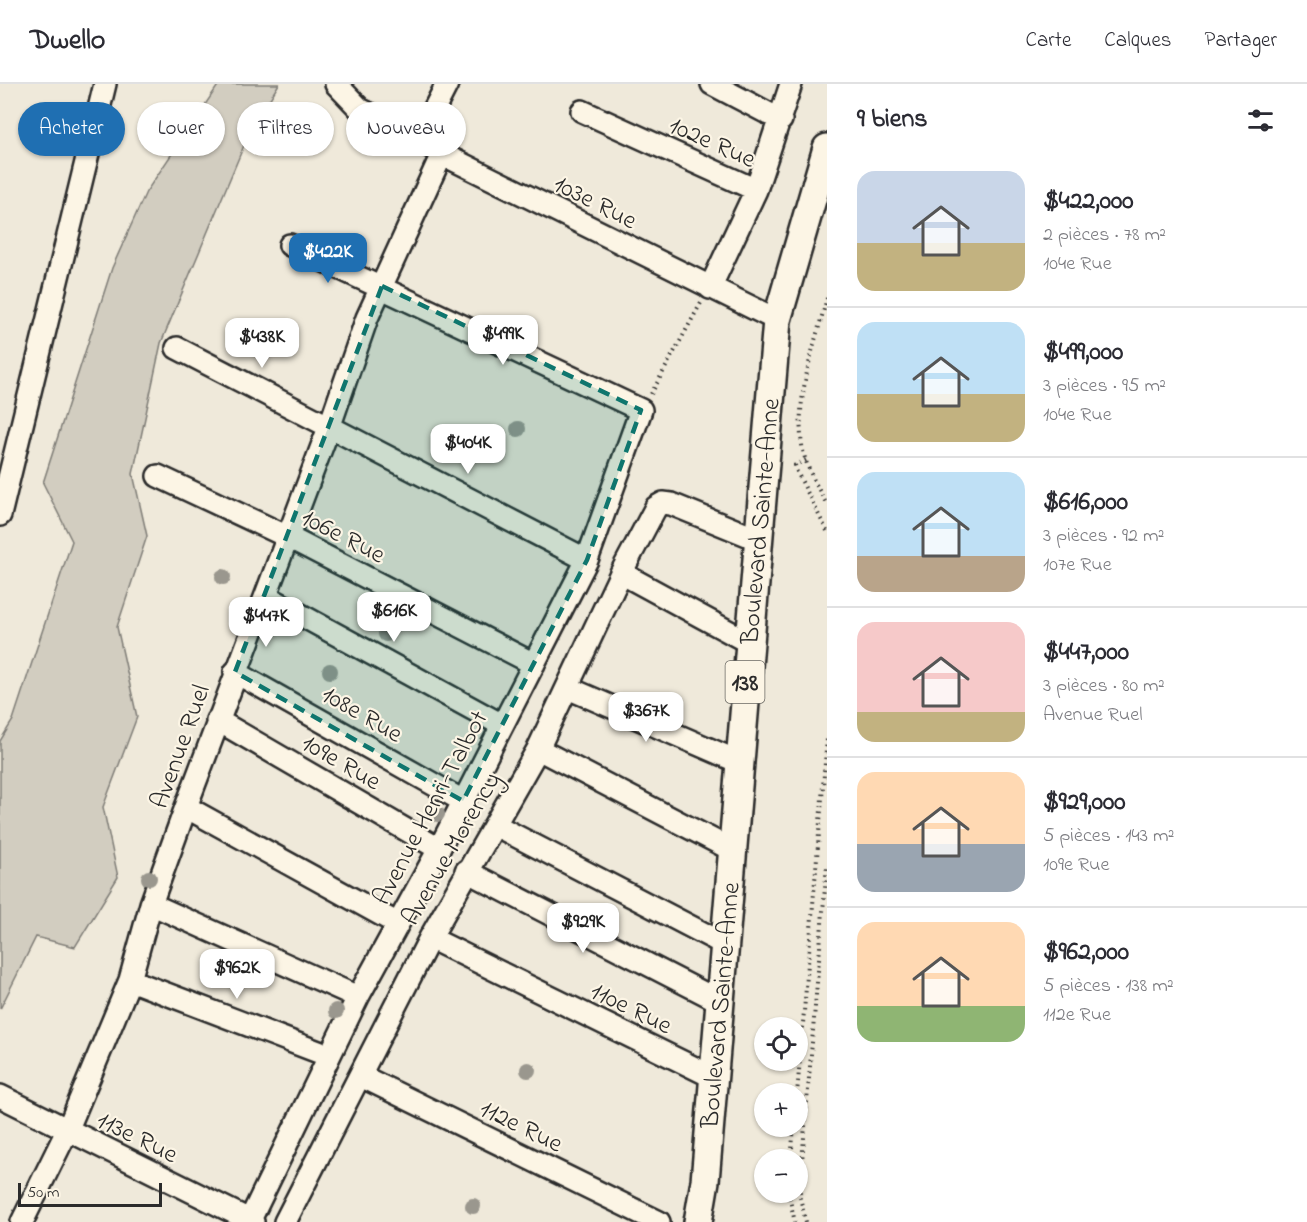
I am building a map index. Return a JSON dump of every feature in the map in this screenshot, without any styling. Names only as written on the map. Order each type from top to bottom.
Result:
[{"type":"main road","name":"Boulevard Sainte-Anne","points":[[698,1222],[705,1181],[748,642],[777,320],[827,148]]},
{"type":"street","points":[[0,515],[105,84]]},
{"type":"street","name":"103e Rue","points":[[336,84],[353,102]]},
{"type":"street","points":[[438,102],[447,84]]},
{"type":"street","points":[[712,84],[782,120]]},
{"type":"street","points":[[710,288],[756,190],[782,120],[791,84]]},
{"type":"street","name":"102e Rue","points":[[582,111],[756,190]]},
{"type":"street","name":"Avenue Ruel","points":[[22,1222],[67,1131],[130,980],[152,904],[217,720],[330,425],[367,318],[441,156]]},
{"type":"street","name":"103e Rue","points":[[446,156],[777,320]]},
{"type":"street","points":[[290,245],[382,286],[641,410]]},
{"type":"street","points":[[177,348],[330,425],[587,560]]},
{"type":"street","name":"Avenue Henri-Talbot","points":[[251,1222],[358,997],[439,849],[587,560],[641,410]]},
{"type":"street","name":"106e Rue","points":[[158,476],[288,537],[534,664]]},
{"type":"street","name":"Avenue Morency","points":[[285,1222],[362,1076],[430,938],[538,749],[621,573],[656,507],[663,503],[671,504],[757,539]]},
{"type":"street","points":[[621,573],[748,642]]},
{"type":"street","points":[[266,596],[502,725]]},
{"type":"street","name":"108e Rue","points":[[236,672],[463,801]]},
{"type":"street","points":[[568,688],[739,762]]},
{"type":"street","name":"109e Rue","points":[[217,720],[439,849]]},
{"type":"street","points":[[538,749],[732,850]]},
{"type":"street","points":[[186,807],[398,924]]},
{"type":"street","points":[[495,825],[724,944]]},
{"type":"street","points":[[466,872],[719,1001]]},
{"type":"street","points":[[152,904],[358,997]]},
{"type":"street","name":"110e Rue","points":[[430,938],[713,1077]]},
{"type":"street","points":[[130,980],[329,1056]]},
{"type":"street","name":"112e Rue","points":[[362,1076],[659,1222]]},
{"type":"street","name":"113e Rue","points":[[0,1096],[251,1222]]},
{"type":"path","points":[[641,410],[710,288]]},
{"type":"path","points":[[827,298],[804,398],[801,423],[806,460],[827,505]]},
{"type":"path","points":[[806,460],[795,465],[797,472],[827,531]]},
{"type":"path","points":[[798,1083],[827,739]]},
{"type":"path","points":[[806,1222],[800,1198],[800,1185],[827,864]]},
{"type":"path","points":[[791,1203],[795,1222]]},
{"type":"highlighted area","points":[[382,286],[641,410],[587,560],[463,801],[235,672]]},
{"type":"shaded area","points":[[219,84],[279,84],[268,102],[237,102],[237,156],[240,156],[161,343],[133,474],[147,536],[117,627],[137,717],[103,807],[118,877],[75,947],[36,937],[0,1009],[0,741],[13,720],[72,541],[43,483],[112,268],[146,192],[170,156],[225,156],[225,102],[207,102]]}]
